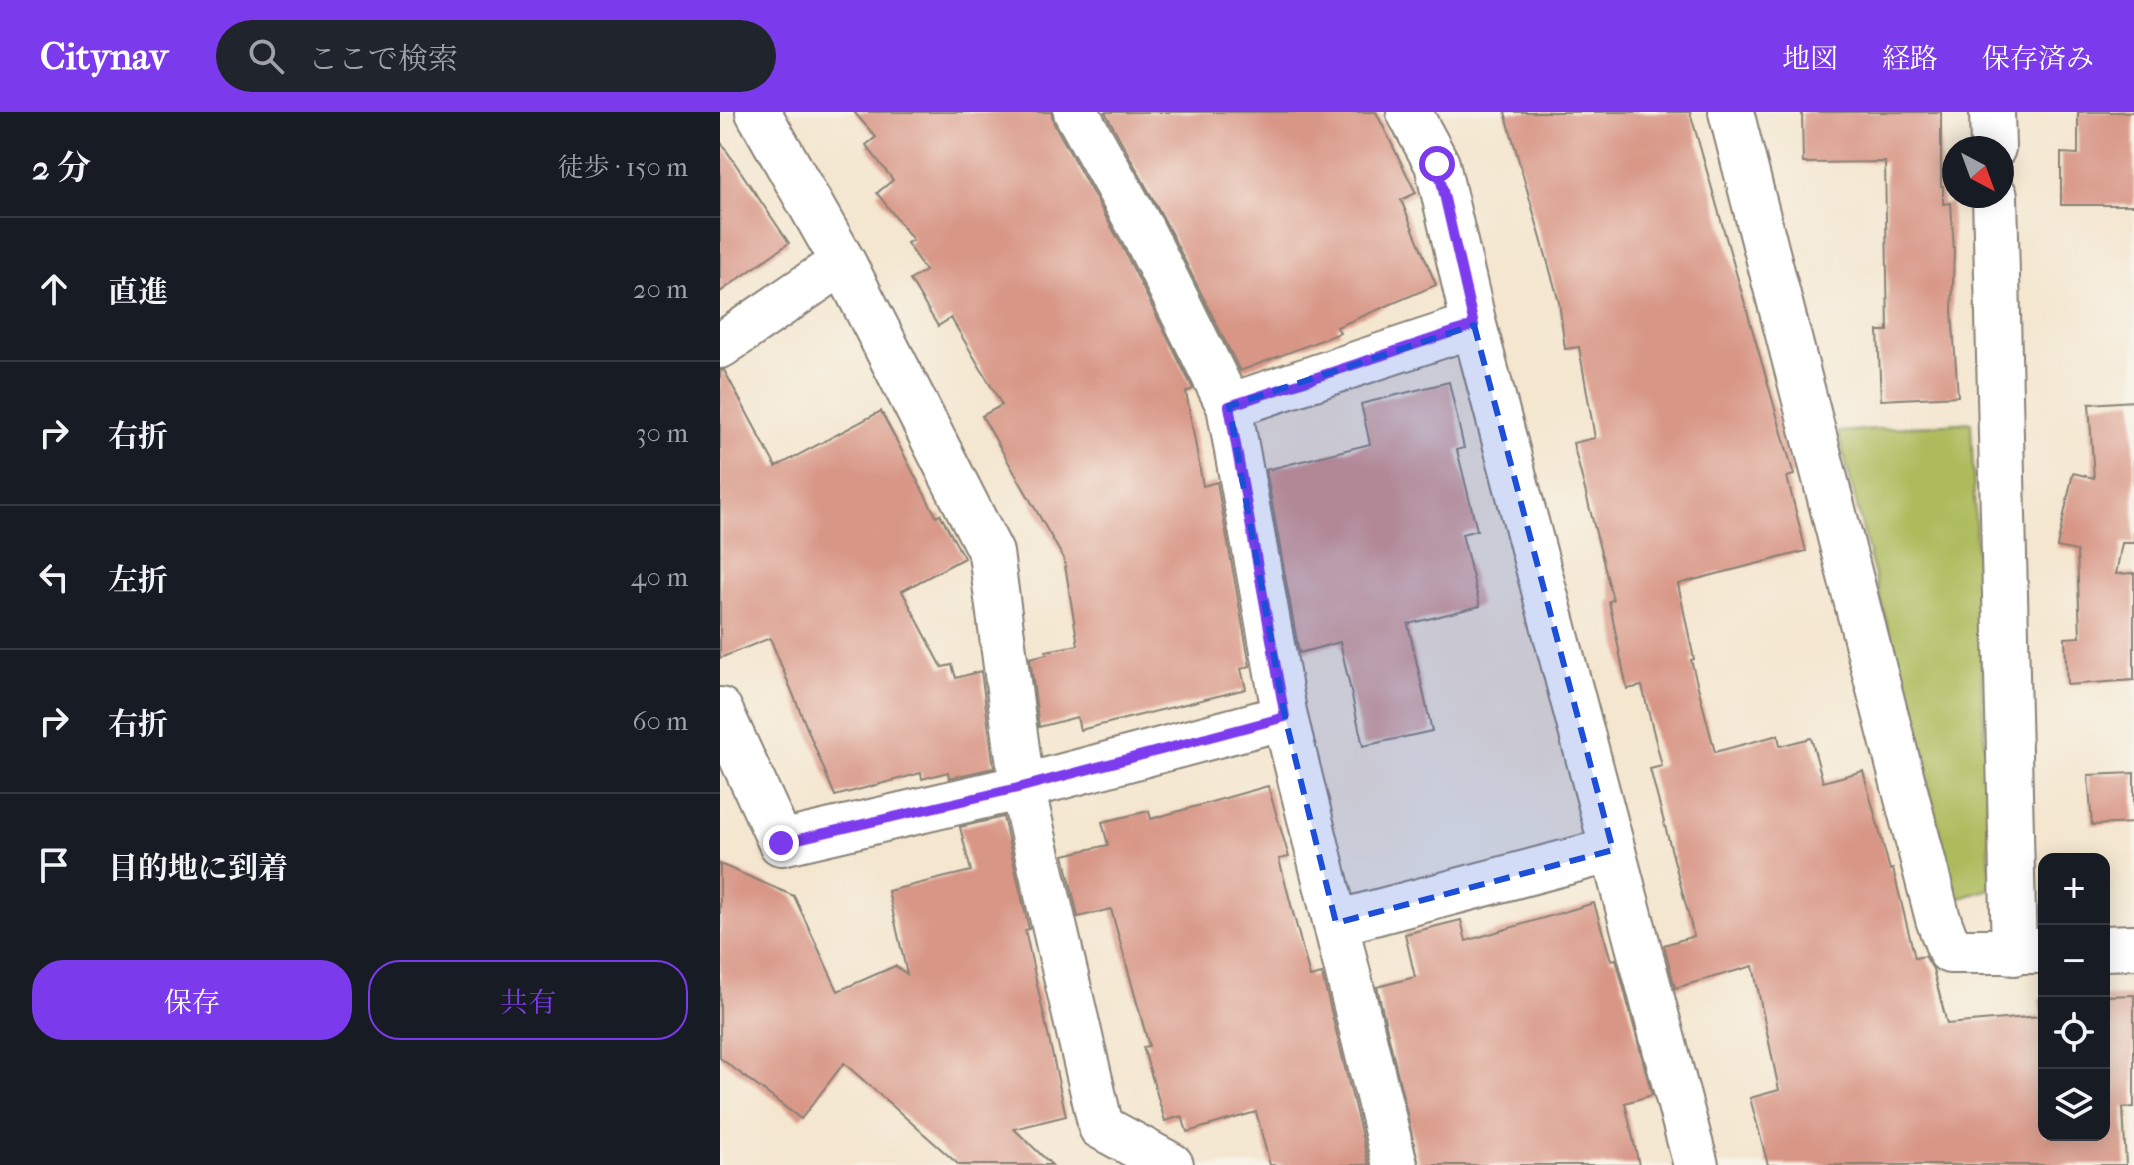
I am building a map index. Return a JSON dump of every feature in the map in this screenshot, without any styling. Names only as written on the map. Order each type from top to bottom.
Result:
[{"type":"street","points":[[758,112],[843,262],[991,553],[1022,787],[1101,1127],[1171,1165]]},
{"type":"street","points":[[1076,112],[1143,232],[1229,406],[1285,717],[1395,1165]]},
{"type":"street","points":[[1409,112],[1437,164],[1474,325],[1696,1165]]},
{"type":"street","points":[[1731,112],[1938,919],[1950,951],[2029,952],[1996,208]]},
{"type":"street","points":[[1992,112],[1993,136]]},
{"type":"street","points":[[720,346],[843,262]]},
{"type":"street","points":[[1229,406],[1474,325]]},
{"type":"street","points":[[720,710],[781,843],[1022,787],[1285,717]]},
{"type":"street","points":[[1336,923],[1613,850]]},
{"type":"street","points":[[2110,948],[2134,947]]},
{"type":"highlighted area","points":[[1474,325],[1613,850],[1336,923],[1285,717],[1229,406]]},
{"type":"green space","points":[[1971,422],[1991,889],[1957,899],[1838,432]]},
{"type":"building","points":[[854,112],[1051,112],[1054,124],[1121,244],[1193,389],[1186,392],[1203,486],[1217,482],[1250,666],[1241,669],[1246,689],[1080,730],[1077,717],[1039,727],[1030,658],[1047,654],[1046,651],[1078,645],[1064,559],[982,416],[1002,405],[951,318],[938,326],[910,280],[925,271],[907,243],[913,240],[877,193],[893,180],[866,145],[876,137]]},
{"type":"building","points":[[1105,112],[1376,112],[1416,193],[1401,200],[1436,285],[1337,327],[1340,333],[1240,371],[1165,221]]},
{"type":"building","points":[[1505,112],[1690,112],[1794,475],[1787,477],[1806,551],[1678,584],[1694,659],[1691,660],[1715,752],[1778,735],[1780,746],[1811,738],[1823,782],[1863,771],[1890,870],[1893,869],[1915,958],[1925,956],[1933,969],[1947,1024],[2038,1016],[2038,1141],[2110,1141],[2110,996],[2134,995],[2134,1107],[2123,1108],[2126,1165],[1768,1165],[1750,1098],[1779,1090],[1753,966],[1675,988],[1664,945],[1694,936],[1650,769],[1662,766],[1642,686],[1627,689],[1609,601],[1613,600],[1573,443],[1595,438],[1579,347],[1565,349],[1559,302]]},
{"type":"building","points":[[1802,112],[1941,112],[1942,208],[1951,208],[1952,311],[1958,396],[1881,400],[1878,331],[1888,331],[1885,162],[1803,163]]},
{"type":"building","points":[[2078,112],[2134,112],[2134,205],[2061,205],[2061,153],[2078,154]]},
{"type":"building","points":[[720,141],[789,243],[720,292]]},
{"type":"building","points":[[724,370],[776,467],[881,411],[936,516],[940,514],[964,558],[902,591],[942,667],[952,665],[956,678],[981,671],[994,768],[949,778],[948,772],[922,779],[921,773],[835,796],[770,638],[720,658],[720,371]]},
{"type":"building","points":[[1449,382],[1464,448],[1457,450],[1477,530],[1462,534],[1480,606],[1408,624],[1432,731],[1363,746],[1340,642],[1299,653],[1266,470],[1370,444],[1361,404]]},
{"type":"building","points":[[2134,401],[2134,543],[2122,543],[2116,574],[2134,573],[2134,680],[2067,685],[2065,638],[2080,637],[2077,551],[2057,547],[2073,473],[2094,478],[2089,404]]},
{"type":"building","points":[[2134,773],[2134,823],[2092,825],[2088,775]]},
{"type":"building","points":[[1268,786],[1289,857],[1279,859],[1310,977],[1322,974],[1369,1165],[1270,1165],[1256,1112],[1187,1132],[1182,1116],[1165,1121],[1143,1047],[1149,1046],[1111,909],[1078,917],[1064,855],[1108,845],[1102,822],[1149,811],[1151,819]]},
{"type":"building","points":[[1003,817],[1066,1116],[1014,1129],[1052,1165],[959,1165],[844,1063],[801,1119],[720,1058],[720,864],[794,896],[838,991],[895,966],[907,974],[888,891],[971,871],[960,827]]},
{"type":"building","points":[[1594,903],[1611,960],[1616,959],[1652,1095],[1625,1103],[1639,1165],[1419,1165],[1377,987],[1415,977],[1405,934],[1461,920],[1466,941]]},
{"type":"route","points":[[781,843],[1022,787],[1285,717],[1229,406],[1474,325],[1437,164]]}]
